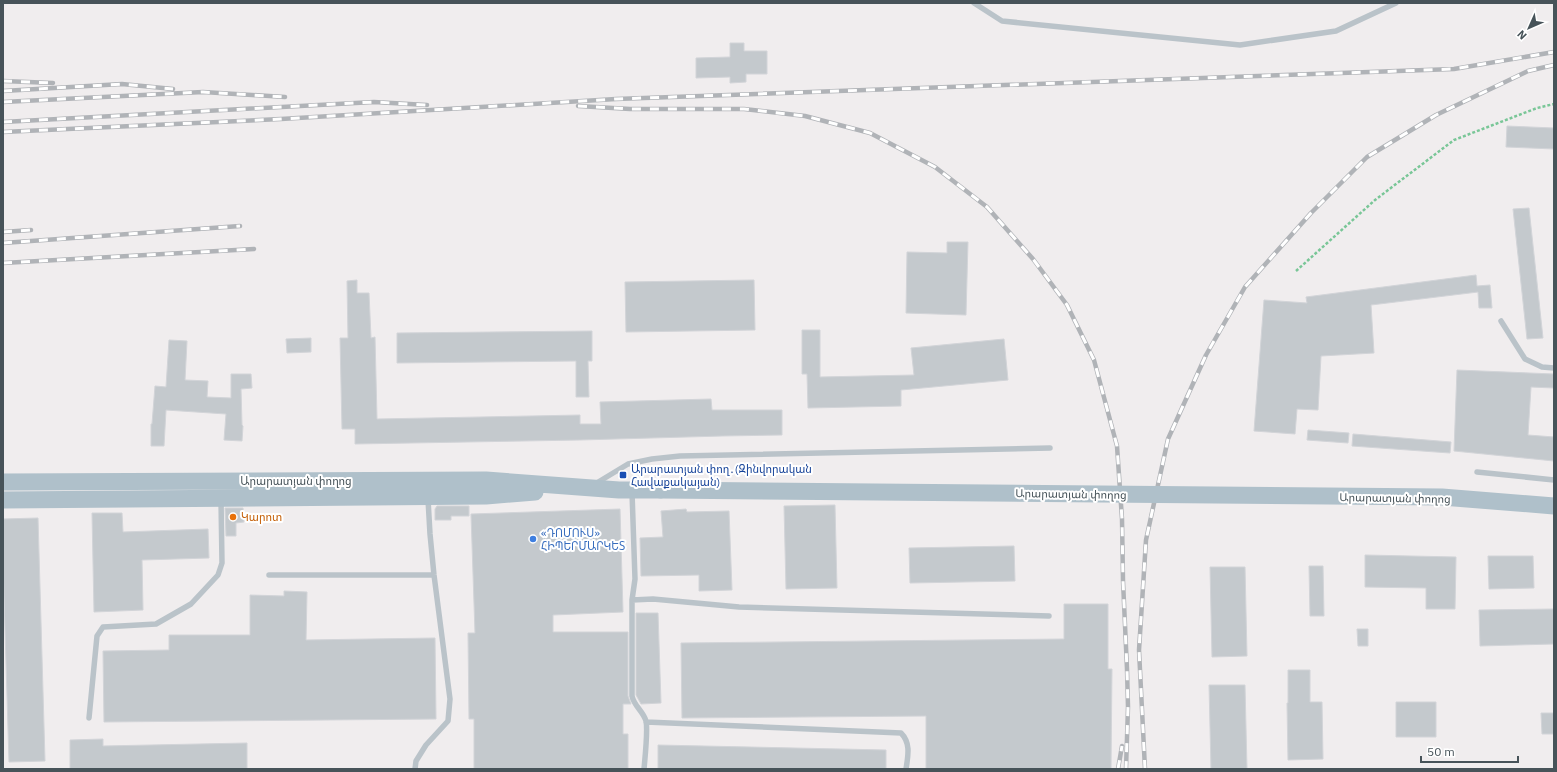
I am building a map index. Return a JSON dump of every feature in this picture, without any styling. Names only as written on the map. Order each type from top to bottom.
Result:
[{"type":"main road","name":"Արարատյան փողոց","points":[[3,482],[486,480],[632,490],[1442,498],[1554,506]]},
{"type":"main road","name":"Արարատյան փողոց","points":[[3,500],[486,496],[588,488]]},
{"type":"lane","points":[[974,3],[1002,21],[1240,45],[1336,31],[1396,3]]},
{"type":"lane","points":[[1501,321],[1525,359],[1542,367],[1554,368]]},
{"type":"lane","points":[[588,488],[628,464],[652,459],[680,456],[1050,448]]},
{"type":"lane","points":[[1477,472],[1554,480]]},
{"type":"lane","points":[[632,490],[635,579],[632,600],[632,696],[633,703],[641,711],[646,722],[644,769]]},
{"type":"lane","points":[[415,769],[416,761],[426,746],[448,720],[450,699],[434,575],[428,496]]},
{"type":"lane","points":[[89,718],[97,636],[103,627],[156,624],[191,604],[218,575],[222,563],[221,498]]},
{"type":"lane","points":[[270,575],[434,575]]},
{"type":"lane","points":[[632,600],[653,599],[739,607],[1049,616]]},
{"type":"lane","points":[[646,722],[900,733],[906,739],[908,754],[906,769]]},
{"type":"path","points":[[1296,271],[1375,200],[1454,140],[1537,108],[1554,104]]},
{"type":"building","points":[[730,43],[744,43],[744,51],[767,51],[767,74],[746,74],[746,82],[730,83],[730,77],[696,78],[696,58],[730,57]]},
{"type":"building","points":[[1507,126],[1554,128],[1554,149],[1506,147]]},
{"type":"building","points":[[1529,208],[1543,338],[1527,339],[1513,209]]},
{"type":"building","points":[[947,242],[968,242],[966,315],[906,313],[907,252],[947,253]]},
{"type":"building","points":[[1476,275],[1477,286],[1490,285],[1492,308],[1479,308],[1478,292],[1371,305],[1374,353],[1321,356],[1318,410],[1297,409],[1295,434],[1254,431],[1264,300],[1307,303],[1306,297]]},
{"type":"building","points":[[357,280],[357,293],[369,293],[371,338],[375,337],[377,419],[580,415],[580,424],[601,424],[600,402],[711,399],[712,410],[782,410],[782,435],[355,444],[355,429],[342,429],[340,338],[348,338],[347,281]]},
{"type":"building","points":[[754,280],[755,330],[626,332],[625,282]]},
{"type":"building","points":[[802,330],[820,330],[820,377],[914,375],[911,348],[1004,339],[1008,380],[901,390],[901,406],[808,408],[807,374],[802,374]]},
{"type":"building","points":[[592,331],[592,361],[588,361],[589,397],[576,397],[576,361],[397,363],[397,333]]},
{"type":"building","points":[[311,338],[311,352],[287,353],[286,339]]},
{"type":"building","points":[[169,340],[187,341],[185,380],[208,381],[207,397],[231,398],[231,374],[251,374],[252,388],[241,389],[243,426],[242,441],[224,440],[226,414],[166,410],[164,446],[151,446],[151,424],[155,386],[166,387]]},
{"type":"building","points":[[1457,370],[1554,374],[1554,388],[1531,387],[1528,435],[1554,437],[1554,461],[1454,451]]},
{"type":"building","points":[[1308,430],[1349,433],[1348,443],[1307,440]]},
{"type":"building","points":[[1353,434],[1451,442],[1450,453],[1352,446]]},
{"type":"building","points":[[835,505],[837,588],[786,589],[784,506]]},
{"type":"building","points":[[437,506],[469,506],[469,516],[451,516],[451,520],[435,520],[435,509]]},
{"type":"building","points":[[225,508],[243,508],[244,522],[236,523],[236,536],[226,536]]},
{"type":"building","points":[[620,509],[623,612],[553,615],[553,632],[628,632],[628,696],[631,704],[623,704],[623,734],[628,734],[628,769],[474,769],[474,719],[469,719],[468,633],[475,633],[471,514]]},
{"type":"building","points":[[686,509],[687,512],[729,511],[732,590],[699,591],[699,575],[641,576],[640,538],[663,537],[661,511]]},
{"type":"building","points":[[92,513],[122,513],[123,532],[208,529],[209,558],[142,560],[143,610],[94,612]]},
{"type":"building","points":[[38,518],[45,761],[9,762],[3,519]]},
{"type":"building","points":[[1014,546],[1015,581],[910,583],[909,548]]},
{"type":"building","points":[[1365,555],[1456,557],[1455,609],[1426,609],[1426,588],[1365,587]]},
{"type":"building","points":[[1488,556],[1533,556],[1534,588],[1489,589]]},
{"type":"building","points":[[1309,566],[1323,566],[1324,616],[1310,616]]},
{"type":"building","points":[[1210,567],[1245,567],[1247,656],[1212,657]]},
{"type":"building","points":[[284,591],[307,592],[306,640],[435,638],[436,719],[104,722],[103,651],[169,650],[169,635],[250,635],[250,595],[284,596]]},
{"type":"building","points":[[1064,604],[1108,604],[1108,669],[1112,669],[1111,769],[926,769],[926,716],[682,718],[681,643],[1064,639]]},
{"type":"building","points":[[1554,609],[1554,644],[1480,646],[1479,610]]},
{"type":"building","points":[[636,613],[658,613],[661,703],[641,704],[636,695]]},
{"type":"building","points":[[1357,629],[1368,629],[1368,646],[1358,646]]},
{"type":"building","points":[[1288,670],[1310,670],[1310,702],[1322,702],[1323,759],[1288,760]]},
{"type":"building","points":[[1209,685],[1245,685],[1247,769],[1211,769]]},
{"type":"building","points":[[1396,702],[1436,702],[1436,737],[1396,737]]},
{"type":"building","points":[[1541,713],[1554,713],[1554,734],[1542,734]]},
{"type":"building","points":[[103,739],[103,746],[247,743],[247,769],[70,769],[70,740]]},
{"type":"building","points":[[658,745],[886,750],[886,769],[658,769]]},
{"type":"railway","points":[[3,132],[281,119],[616,99],[1454,69],[1554,52]]},
{"type":"railway","points":[[1145,769],[1139,650],[1146,540],[1168,439],[1206,355],[1245,287],[1311,213],[1367,157],[1436,115],[1528,71],[1554,65]]},
{"type":"railway","points":[[3,81],[53,83]]},
{"type":"railway","points":[[3,91],[122,84],[173,89]]},
{"type":"railway","points":[[3,102],[203,92],[285,97]]},
{"type":"railway","points":[[3,122],[374,102],[427,105]]},
{"type":"railway","points":[[578,106],[630,109],[744,109],[805,116],[870,133],[935,167],[987,207],[1033,259],[1067,305],[1094,360],[1117,446],[1122,519],[1127,669],[1128,707],[1126,769]]},
{"type":"railway","points":[[3,243],[240,226]]},
{"type":"railway","points":[[3,232],[31,230]]},
{"type":"railway","points":[[3,263],[254,249]]},
{"type":"railway","points":[[1118,769],[1122,746]]},
{"type":"place","name":"Արարատյան փող․(Զինվորական Հավաքակայան)","points":[[623,475]]},
{"type":"place","name":"Կարոտ","points":[[233,517]]},
{"type":"place","name":"«ԴՈՄՈՒՍ» ՀԻՊԵՐՄԱՐԿԵՏ","points":[[533,539]]}]
